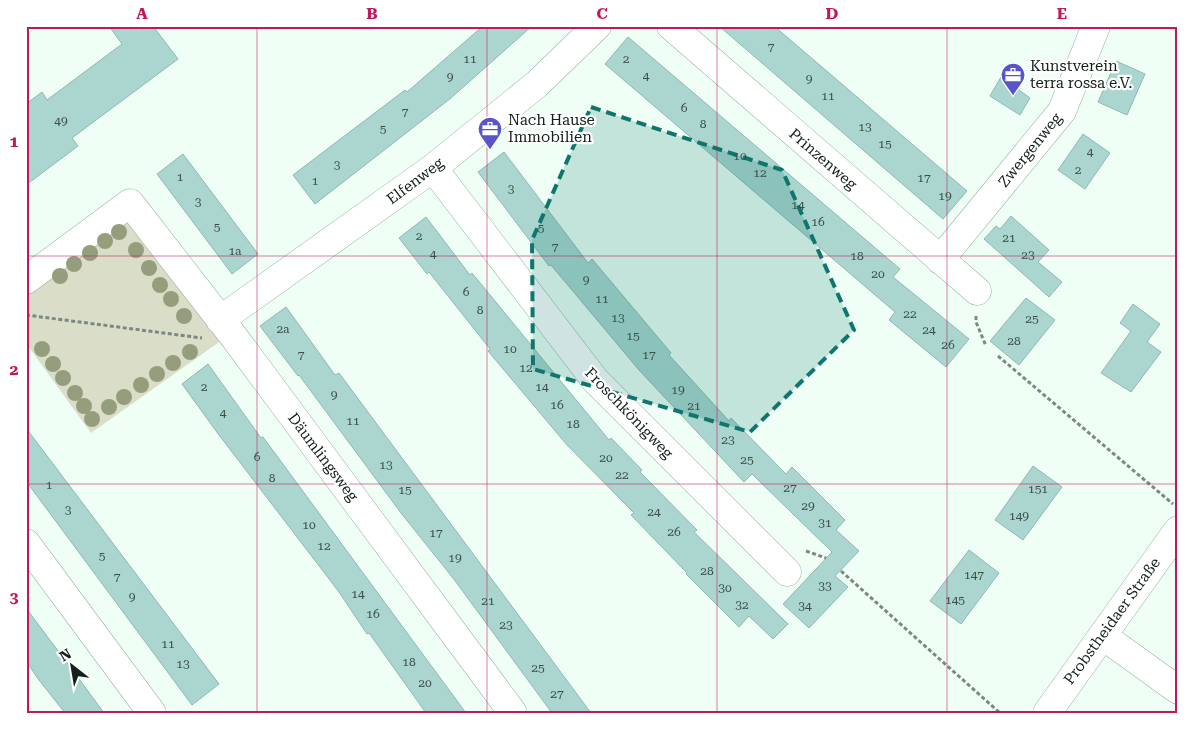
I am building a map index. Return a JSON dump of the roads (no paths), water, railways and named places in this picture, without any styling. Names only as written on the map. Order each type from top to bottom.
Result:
[{"type":"street","name":"Elfenweg","points":[[223,323],[433,168],[537,84],[597,26]]},
{"type":"street","name":"Prinzenweg","points":[[671,26],[976,291]]},
{"type":"street","name":"Zwergenweg","points":[[940,260],[1062,111],[1096,26]]},
{"type":"street","name":"Froschkönigweg","points":[[433,168],[595,380],[787,572]]},
{"type":"street","name":"Däumlingsweg","points":[[26,280],[130,203],[223,323],[513,713]]},
{"type":"street","name":"Probstheidaer Straße","points":[[1046,713],[1178,530]]},
{"type":"street","points":[[26,543],[152,713]]},
{"type":"street","points":[[1103,636],[1178,690]]},
{"type":"place","name":"Kunstverein terra rossa e.V.","points":[[1013,96]]},
{"type":"place","name":"Nach Hause Immobilien","points":[[490,150]]}]
